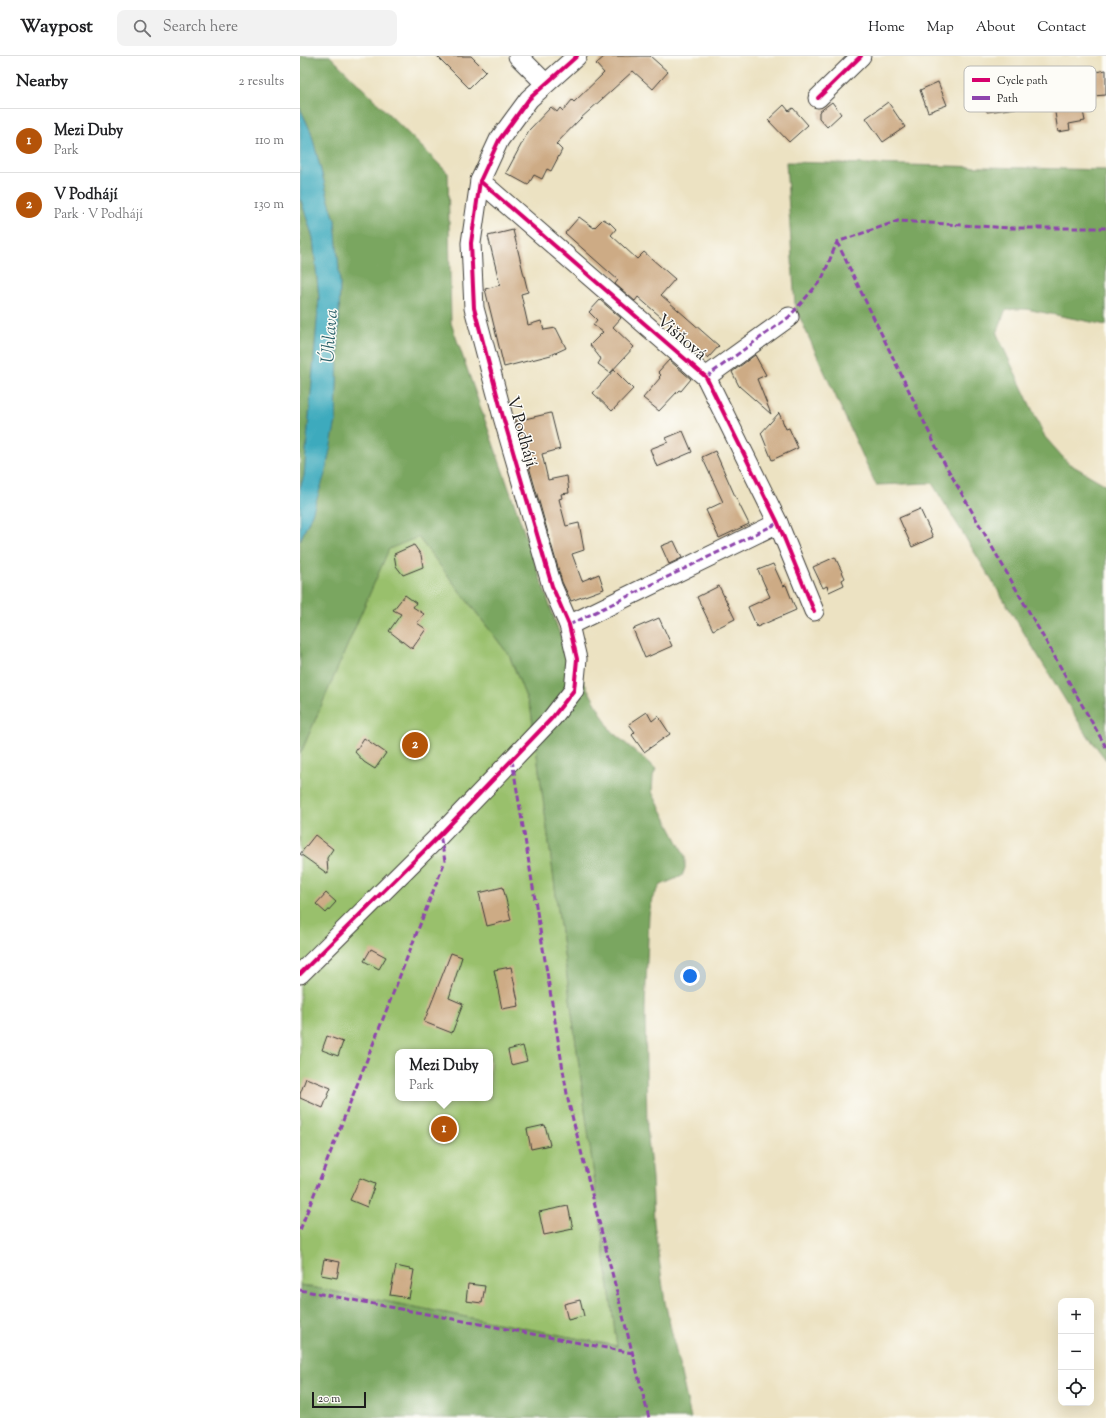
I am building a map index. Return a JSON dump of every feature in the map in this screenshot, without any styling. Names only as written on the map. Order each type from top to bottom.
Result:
[{"type":"street","points":[[518,56],[545,83]]},
{"type":"street","name":"V Podhájí","points":[[300,974],[440,835],[552,718],[574,690],[577,660],[569,625],[552,586],[503,417],[474,308],[471,243],[480,181],[499,140],[529,99],[545,83],[577,56]]},
{"type":"street","points":[[818,98],[861,56]]},
{"type":"street","name":"Višňová","points":[[480,181],[706,377],[778,523],[814,611]]},
{"type":"street","points":[[706,377],[789,317]]},
{"type":"street","points":[[569,625],[778,523]]},
{"type":"green space","points":[[300,56],[330,56],[448,173],[451,323],[564,646],[611,731],[656,769],[653,776],[652,792],[685,856],[685,868],[682,876],[661,885],[652,899],[649,915],[645,1008],[647,1128],[652,1178],[654,1223],[665,1302],[691,1418],[300,1418],[300,1285],[617,1346],[531,710],[509,655],[418,537],[389,549],[300,755],[300,541],[312,514],[336,421],[340,283],[335,220],[311,132],[300,108]]},
{"type":"green space","points":[[786,162],[1106,170],[1106,325],[1026,309],[1014,309],[1005,311],[997,334],[1045,437],[1068,463],[1106,485],[1106,760],[1083,729],[932,483],[876,485],[795,307]]},
{"type":"green space","points":[[300,197],[313,238],[319,298],[304,476],[300,488]]},
{"type":"green space","points":[[418,537],[509,655],[531,710],[617,1346],[300,1285],[300,755],[389,548]]},
{"type":"water","name":"Úhlava","points":[[300,108],[311,132],[335,220],[340,283],[336,421],[325,474],[312,514],[300,541],[300,488],[304,476],[319,298],[313,238],[300,197]]},
{"type":"building","points":[[437,56],[471,56],[486,71],[469,88]]},
{"type":"building","points":[[605,56],[650,56],[668,72],[653,89],[633,71],[580,119],[556,144],[562,150],[551,171],[547,169],[542,179],[534,175],[528,185],[506,173],[529,130],[551,107],[557,112],[560,108],[563,111],[572,100],[574,102],[604,73],[596,64]]},
{"type":"building","points":[[1106,70],[1106,95],[1096,96],[1096,72]]},
{"type":"building","points":[[938,82],[947,105],[928,112],[920,90]]},
{"type":"building","points":[[832,102],[841,114],[827,127],[819,118],[819,112]]},
{"type":"building","points":[[888,102],[905,127],[883,142],[866,118]]},
{"type":"building","points":[[784,105],[789,111],[793,108],[808,125],[789,142],[768,120]]},
{"type":"building","points":[[1055,112],[1083,112],[1085,121],[1069,124],[1070,130],[1058,132]]},
{"type":"building","points":[[579,217],[594,228],[603,219],[610,223],[616,229],[611,235],[637,259],[644,252],[675,279],[661,295],[719,346],[708,358],[638,297],[635,301],[615,284],[618,280],[565,233]]},
{"type":"building","points":[[513,230],[528,292],[521,294],[528,325],[541,321],[544,330],[556,328],[566,348],[551,355],[504,367],[485,289],[500,285],[488,236]]},
{"type":"building","points":[[600,300],[621,318],[613,327],[634,347],[610,373],[598,364],[601,359],[590,345],[603,332],[593,325],[597,320],[589,312]]},
{"type":"building","points":[[755,355],[766,375],[757,379],[771,414],[739,386],[732,372]]},
{"type":"building","points":[[669,360],[691,379],[681,391],[679,390],[659,411],[643,398],[660,378],[659,377],[661,375],[658,372]]},
{"type":"building","points":[[614,370],[633,389],[612,411],[593,393]]},
{"type":"building","points":[[551,413],[560,449],[542,454],[548,480],[567,476],[569,493],[561,494],[562,498],[559,499],[566,526],[579,523],[584,550],[572,554],[582,581],[599,574],[604,589],[571,601],[562,582],[516,421]]},
{"type":"building","points":[[779,413],[786,429],[789,428],[798,448],[772,460],[761,433]]},
{"type":"building","points":[[683,431],[692,452],[657,467],[650,449],[668,442],[666,438]]},
{"type":"building","points":[[715,451],[749,524],[719,538],[706,510],[723,502],[702,457]]},
{"type":"building","points":[[920,509],[933,537],[912,547],[899,518]]},
{"type":"building","points":[[674,541],[682,558],[669,564],[661,546]]},
{"type":"building","points":[[414,545],[421,555],[423,567],[403,575],[396,566],[394,554]]},
{"type":"building","points":[[835,557],[845,578],[842,580],[844,585],[829,592],[827,586],[823,588],[813,567]]},
{"type":"building","points":[[773,564],[783,586],[786,585],[796,610],[757,627],[748,607],[770,597],[758,570]]},
{"type":"building","points":[[719,586],[735,619],[713,630],[697,597]]},
{"type":"building","points":[[405,595],[416,603],[413,607],[424,614],[417,623],[426,629],[412,649],[389,631],[401,614],[393,610]]},
{"type":"building","points":[[659,618],[672,646],[645,658],[633,629]]},
{"type":"building","points":[[647,712],[652,721],[658,716],[670,734],[644,752],[632,735],[635,732],[629,724]]},
{"type":"building","points":[[364,738],[386,753],[375,769],[364,762],[355,752]]},
{"type":"building","points":[[315,835],[333,849],[327,858],[328,874],[300,854]]},
{"type":"building","points":[[503,887],[511,920],[487,926],[479,893]]},
{"type":"building","points":[[326,893],[336,902],[326,913],[316,904]]},
{"type":"building","points":[[371,949],[386,957],[379,969],[364,961]]},
{"type":"building","points":[[451,953],[462,957],[449,998],[463,1004],[452,1033],[424,1022]]},
{"type":"building","points":[[511,967],[519,1006],[502,1009],[494,970]]},
{"type":"building","points":[[327,1036],[343,1042],[338,1056],[322,1050]]},
{"type":"building","points":[[523,1046],[527,1061],[511,1065],[508,1050]]},
{"type":"building","points":[[306,1078],[331,1088],[323,1108],[300,1098]]},
{"type":"building","points":[[545,1125],[550,1145],[531,1149],[527,1129]]},
{"type":"building","points":[[360,1178],[375,1184],[367,1207],[350,1200]]},
{"type":"building","points":[[568,1206],[573,1229],[544,1235],[539,1212]]},
{"type":"building","points":[[324,1259],[340,1262],[337,1278],[321,1275]]},
{"type":"building","points":[[396,1266],[414,1270],[409,1298],[390,1295]]},
{"type":"building","points":[[468,1284],[485,1286],[482,1303],[466,1301]]},
{"type":"building","points":[[580,1300],[584,1316],[568,1320],[564,1304]]},
{"type":"marked path","points":[[706,377],[789,317],[822,279],[837,242],[898,221],[1010,228],[1106,228]]},
{"type":"marked path","points":[[837,242],[942,459],[1106,747]]},
{"type":"marked path","points":[[569,625],[778,523]]},
{"type":"marked path","points":[[512,760],[568,1100],[649,1418]]},
{"type":"marked path","points":[[300,1230],[445,861],[440,835]]},
{"type":"marked path","points":[[300,1290],[633,1353]]},
{"type":"cycle path","points":[[300,974],[440,835],[552,718],[574,690],[577,659],[569,625],[552,586],[503,417],[474,308],[471,243],[480,181],[499,140],[529,99],[577,56]]},
{"type":"cycle path","points":[[818,98],[861,56]]},
{"type":"cycle path","points":[[480,181],[706,377],[778,523],[814,611]]},
{"type":"place","name":"V Podhájí","points":[[415,745]]},
{"type":"place","name":"Mezi Duby","points":[[444,1129]]}]
